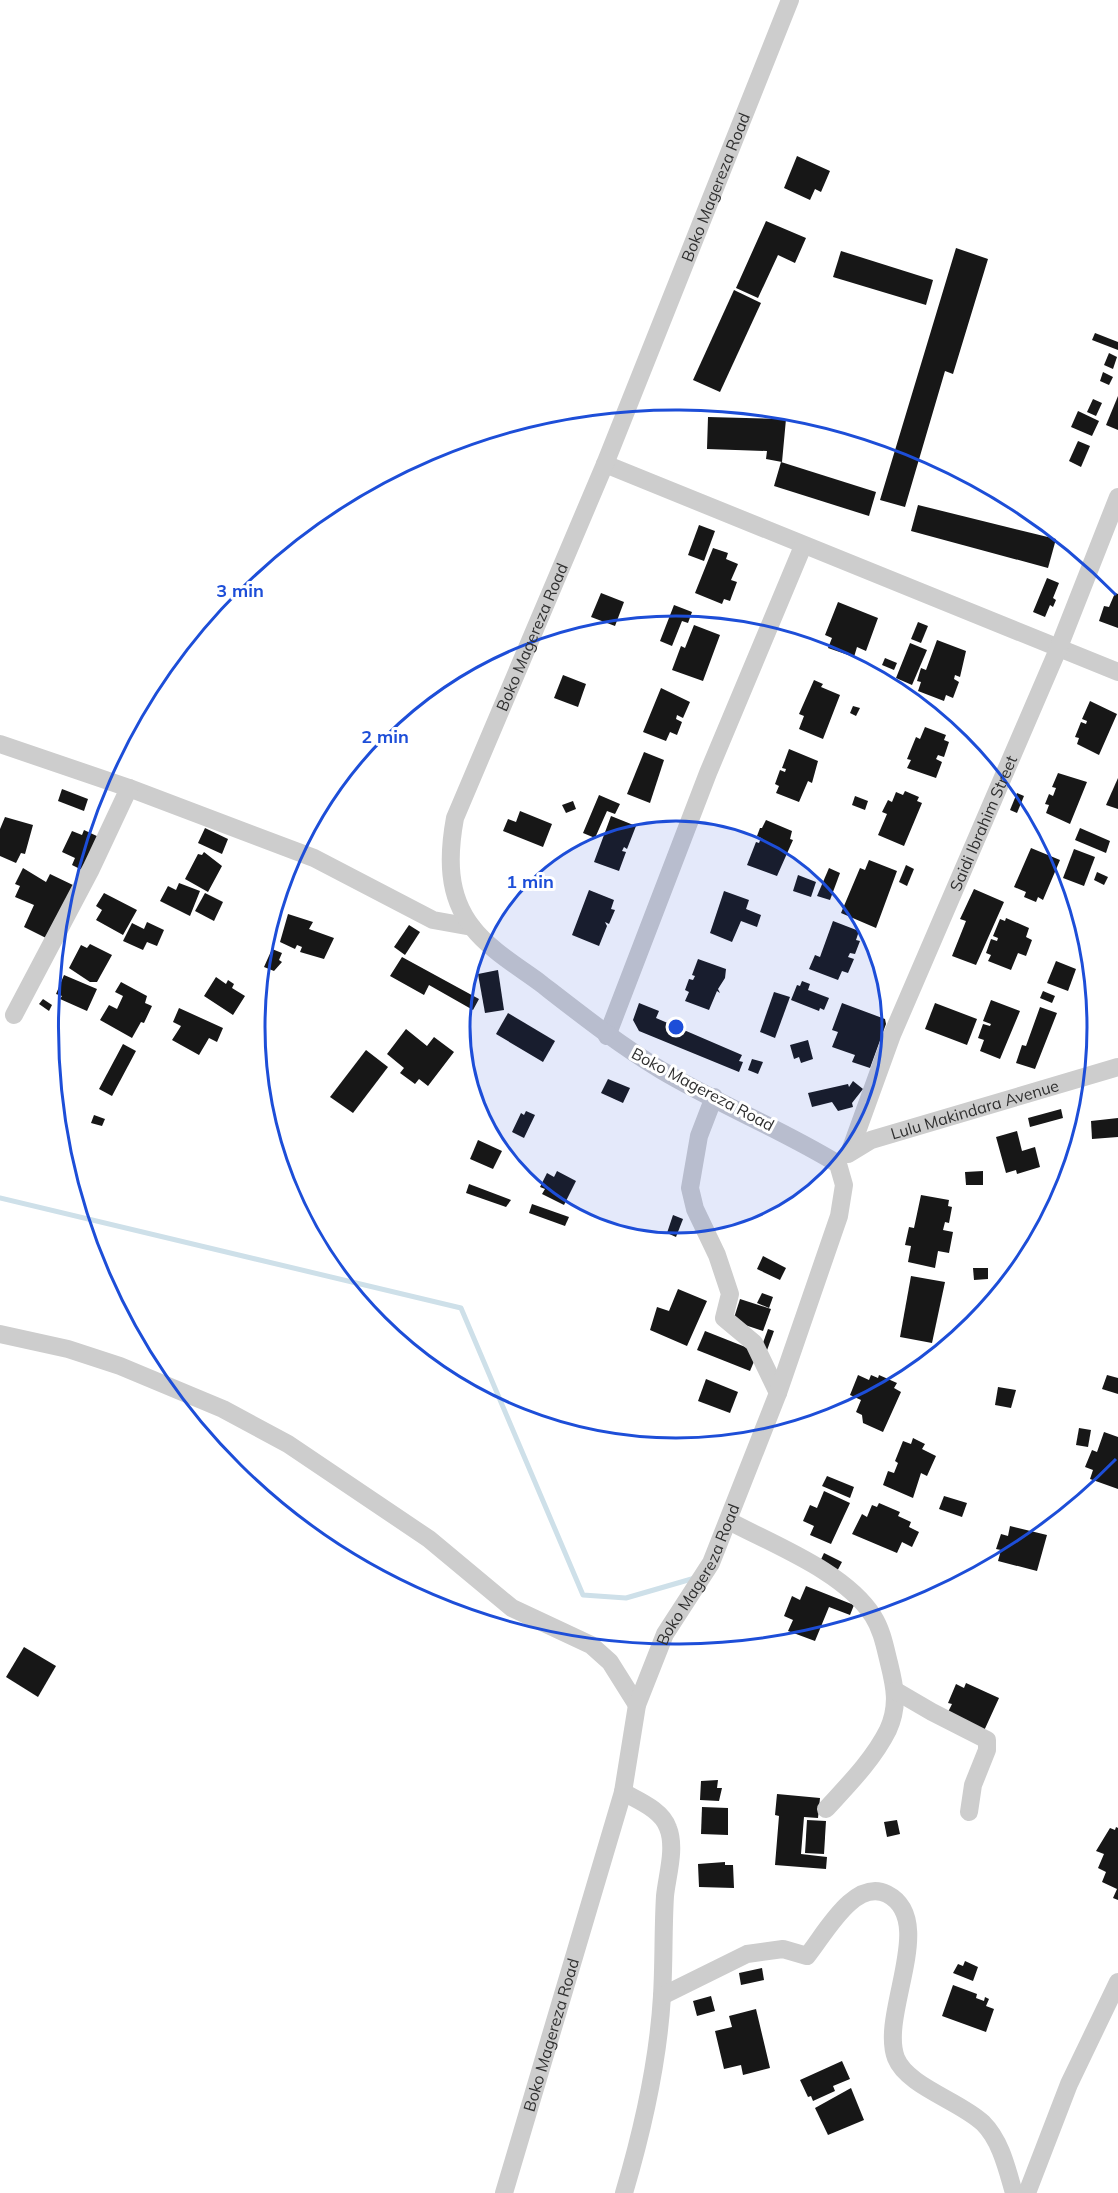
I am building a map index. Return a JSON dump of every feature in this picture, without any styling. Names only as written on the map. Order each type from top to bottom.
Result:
[{"type":"street","name":"Boko Magereza Road","points":[[504,2193],[623,1792],[638,1705],[665,1634],[711,1563],[778,1393],[839,1216],[844,1185],[844,1158],[663,1071],[607,1036],[472,927],[456,897],[449,867],[455,818],[605,464],[790,0]]},
{"type":"street","points":[[605,464],[1118,672]]},
{"type":"street","name":"Saidi Ibrahim Street","points":[[844,1158],[892,1035],[1059,647],[1118,497]]},
{"type":"street","points":[[607,1036],[708,772],[803,546]]},
{"type":"street","points":[[0,744],[129,788],[314,858],[433,920],[472,927]]},
{"type":"street","points":[[14,1014],[91,869],[129,788]]},
{"type":"street","name":"Lulu Makindara Avenue","points":[[844,1158],[871,1140],[1118,1067]]},
{"type":"street","points":[[714,1097],[699,1136],[690,1188],[695,1209],[717,1255],[730,1294],[724,1318],[754,1343],[778,1393]]},
{"type":"street","points":[[0,1334],[68,1349],[120,1366],[223,1410],[288,1444],[429,1539],[512,1608],[591,1644],[610,1662],[638,1705]]},
{"type":"street","points":[[729,1521],[819,1569],[861,1600],[873,1617],[884,1640],[896,1691],[895,1709],[887,1730],[865,1765],[826,1809]]},
{"type":"street","points":[[896,1691],[987,1740],[987,1750],[973,1785],[969,1812]]},
{"type":"street","points":[[623,1792],[661,1816],[669,1829],[670,1850],[665,1893],[662,1996],[654,2069],[640,2136],[624,2193]]},
{"type":"street","points":[[662,1996],[747,1954],[783,1949],[807,1956],[853,1897],[869,1891],[884,1893],[901,1902],[907,1919],[908,1943],[892,2032],[896,2058],[908,2074],[956,2103],[984,2124],[1002,2153],[1014,2193]]},
{"type":"street","points":[[1027,2193],[1070,2084],[1118,1982]]},
{"type":"building","points":[[797,156],[830,171],[821,192],[815,189],[810,200],[784,188]]},
{"type":"building","points":[[766,221],[806,238],[795,263],[778,255],[758,298],[736,288]]},
{"type":"building","points":[[956,248],[988,259],[953,374],[945,371],[905,507],[880,500]]},
{"type":"building","points":[[841,251],[933,280],[926,305],[833,277]]},
{"type":"building","points":[[734,290],[761,303],[720,392],[693,380]]},
{"type":"building","points":[[1095,333],[1118,342],[1118,350],[1092,340]]},
{"type":"building","points":[[1109,353],[1117,357],[1113,369],[1104,365]]},
{"type":"building","points":[[1103,372],[1113,377],[1109,385],[1100,381]]},
{"type":"building","points":[[1118,396],[1118,430],[1106,425]]},
{"type":"building","points":[[1093,399],[1102,403],[1096,416],[1087,412]]},
{"type":"building","points":[[1078,411],[1099,421],[1092,436],[1071,427]]},
{"type":"building","points":[[708,417],[786,419],[782,462],[766,459],[767,451],[707,449]]},
{"type":"building","points":[[1078,441],[1090,446],[1081,467],[1069,461]]},
{"type":"building","points":[[781,462],[876,492],[869,516],[774,486]]},
{"type":"building","points":[[918,505],[1056,539],[1048,568],[911,531]]},
{"type":"building","points":[[699,525],[715,531],[704,561],[688,555]]},
{"type":"building","points":[[713,548],[728,553],[726,559],[738,564],[731,580],[737,582],[730,601],[724,599],[722,604],[695,593]]},
{"type":"building","points":[[1047,578],[1059,583],[1053,598],[1056,600],[1053,607],[1050,605],[1045,617],[1033,612]]},
{"type":"building","points":[[601,593],[624,602],[615,626],[591,617]]},
{"type":"building","points":[[1115,593],[1118,594],[1118,628],[1099,621],[1104,606],[1109,607]]},
{"type":"building","points":[[838,602],[878,618],[866,651],[857,647],[854,657],[828,648],[832,638],[825,635]]},
{"type":"building","points":[[674,605],[692,612],[688,623],[682,621],[672,646],[660,641]]},
{"type":"building","points":[[918,622],[928,626],[921,643],[911,639]]},
{"type":"building","points":[[694,625],[720,635],[703,681],[672,670],[681,646],[685,648]]},
{"type":"building","points":[[937,640],[966,651],[960,677],[955,675],[954,679],[959,682],[953,698],[946,695],[944,701],[918,691],[921,682],[917,681],[921,668],[926,670]]},
{"type":"building","points":[[910,643],[927,650],[912,685],[896,678]]},
{"type":"building","points":[[885,658],[897,663],[894,670],[882,665]]},
{"type":"building","points":[[563,675],[586,684],[578,707],[554,698]]},
{"type":"building","points":[[814,680],[823,684],[821,687],[840,695],[823,739],[799,729],[804,716],[799,714]]},
{"type":"building","points":[[661,688],[690,702],[683,718],[677,715],[676,719],[682,722],[677,735],[670,732],[666,741],[643,732]]},
{"type":"building","points":[[1090,701],[1117,714],[1099,755],[1077,744],[1079,738],[1075,737],[1081,722],[1086,724],[1087,721],[1082,719]]},
{"type":"building","points":[[853,706],[860,708],[856,716],[850,713]]},
{"type":"building","points":[[925,727],[946,735],[944,740],[949,742],[944,757],[938,755],[936,759],[942,762],[936,778],[907,768],[911,760],[907,759],[916,737],[920,739]]},
{"type":"building","points":[[789,749],[818,761],[812,783],[808,781],[799,802],[776,793],[779,786],[775,784],[780,770],[785,772],[786,769],[782,768]]},
{"type":"building","points":[[644,752],[664,760],[650,803],[627,794]]},
{"type":"building","points":[[1058,773],[1087,782],[1070,824],[1046,813],[1049,805],[1045,804],[1049,794],[1053,796],[1056,788],[1052,787]]},
{"type":"building","points":[[1118,778],[1118,809],[1106,805]]},
{"type":"building","points":[[62,789],[88,799],[84,811],[58,801]]},
{"type":"building","points":[[905,791],[919,797],[917,801],[922,803],[904,846],[878,835],[887,814],[882,812],[888,800],[892,802],[896,792],[903,795]]},
{"type":"building","points":[[1017,793],[1024,796],[1017,813],[1010,810]]},
{"type":"building","points":[[599,795],[620,804],[615,814],[607,811],[595,838],[583,833]]},
{"type":"building","points":[[855,796],[868,801],[865,810],[852,805]]},
{"type":"building","points":[[573,801],[576,809],[566,813],[562,805]]},
{"type":"building","points":[[520,811],[552,824],[543,847],[503,831],[508,819],[516,822]]},
{"type":"building","points":[[611,816],[636,826],[627,849],[624,847],[622,851],[626,852],[619,871],[594,862]]},
{"type":"building","points":[[5,817],[33,825],[25,854],[21,853],[16,863],[0,856],[0,829]]},
{"type":"building","points":[[766,820],[792,831],[790,839],[793,840],[777,876],[747,865],[756,842],[759,843],[761,838],[757,836]]},
{"type":"building","points":[[205,828],[228,839],[222,854],[198,843]]},
{"type":"building","points":[[1080,828],[1110,841],[1106,853],[1075,840]]},
{"type":"building","points":[[84,830],[101,838],[86,872],[72,865],[75,858],[62,852],[72,831],[82,835]]},
{"type":"building","points":[[1031,848],[1060,860],[1043,900],[1038,897],[1036,902],[1024,897],[1026,892],[1014,887]]},
{"type":"building","points":[[1074,849],[1095,857],[1084,886],[1063,878]]},
{"type":"building","points":[[204,852],[222,866],[208,892],[185,879],[198,854],[202,855]]},
{"type":"building","points":[[869,860],[897,871],[876,928],[841,913],[860,868],[865,870]]},
{"type":"building","points":[[906,865],[914,869],[907,886],[899,882]]},
{"type":"building","points":[[23,868],[46,882],[50,874],[75,886],[48,939],[24,927],[34,905],[15,897],[20,886],[15,884]]},
{"type":"building","points":[[829,868],[840,873],[830,900],[817,896]]},
{"type":"building","points":[[1097,872],[1108,877],[1104,885],[1094,880]]},
{"type":"building","points":[[798,875],[816,882],[811,897],[793,891]]},
{"type":"building","points":[[179,883],[200,891],[190,916],[160,901],[168,886],[176,890]]},
{"type":"building","points":[[974,889],[1004,902],[976,965],[952,956],[966,921],[960,919]]},
{"type":"building","points":[[589,890],[614,900],[611,909],[615,910],[609,924],[605,922],[607,926],[599,946],[572,935]]},
{"type":"building","points":[[724,891],[749,900],[746,909],[761,915],[757,927],[741,921],[732,942],[710,933]]},
{"type":"building","points":[[104,893],[137,910],[123,935],[96,920],[102,910],[96,906]]},
{"type":"building","points":[[205,893],[223,902],[214,921],[195,911]]},
{"type":"building","points":[[288,914],[313,922],[309,929],[334,938],[324,959],[300,952],[302,947],[297,945],[295,949],[280,942]]},
{"type":"building","points":[[1006,918],[1029,928],[1026,937],[1032,940],[1026,956],[1018,953],[1011,970],[988,961],[991,955],[986,953],[991,939],[997,941],[998,938],[993,936],[1000,919],[1005,921]]},
{"type":"building","points":[[833,921],[859,931],[856,940],[860,941],[855,954],[850,953],[848,957],[854,959],[848,973],[842,971],[838,980],[809,969],[815,955],[820,957]]},
{"type":"building","points":[[147,922],[164,930],[157,946],[147,942],[143,950],[123,941],[132,923],[144,929]]},
{"type":"building","points":[[409,925],[420,932],[405,955],[394,947]]},
{"type":"building","points":[[90,944],[112,955],[97,982],[90,982],[69,968],[81,945],[87,948]]},
{"type":"building","points":[[272,949],[282,953],[279,960],[282,962],[274,971],[264,967]]},
{"type":"building","points":[[402,957],[479,999],[473,1010],[429,985],[424,995],[390,976]]},
{"type":"building","points":[[698,959],[726,969],[725,978],[718,989],[720,993],[717,991],[709,1010],[685,1001],[689,992],[685,990],[689,979],[693,980],[695,976],[692,975]]},
{"type":"building","points":[[1056,961],[1076,969],[1068,991],[1047,983]]},
{"type":"building","points":[[498,970],[504,1010],[485,1013],[478,974]]},
{"type":"building","points":[[64,975],[97,989],[87,1011],[60,999],[62,996],[56,994]]},
{"type":"building","points":[[216,977],[226,984],[228,980],[234,984],[232,988],[245,996],[233,1015],[204,996]]},
{"type":"building","points":[[802,981],[810,984],[808,990],[829,998],[824,1010],[820,1008],[819,1011],[791,1000],[797,985],[800,986]]},
{"type":"building","points":[[121,982],[147,996],[145,1003],[152,1006],[144,1023],[141,1022],[132,1038],[100,1020],[109,1005],[117,1009],[123,996],[115,992]]},
{"type":"building","points":[[1043,991],[1055,996],[1052,1003],[1040,998]]},
{"type":"building","points":[[774,992],[790,997],[775,1038],[760,1032]]},
{"type":"building","points":[[43,999],[52,1005],[49,1011],[39,1004]]},
{"type":"building","points":[[991,1000],[1020,1011],[1000,1059],[980,1051],[984,1040],[978,1038],[983,1024],[990,1026],[991,1024],[983,1021]]},
{"type":"building","points":[[639,1003],[659,1011],[656,1018],[742,1055],[739,1061],[743,1062],[739,1072],[639,1031],[633,1020]]},
{"type":"building","points":[[842,1003],[885,1019],[886,1024],[870,1068],[852,1062],[855,1055],[832,1047],[838,1032],[832,1030]]},
{"type":"building","points":[[935,1003],[977,1019],[967,1045],[925,1029]]},
{"type":"building","points":[[1040,1007],[1057,1013],[1035,1069],[1016,1063],[1022,1045],[1026,1046]]},
{"type":"building","points":[[179,1008],[223,1028],[217,1042],[209,1038],[199,1055],[172,1040],[181,1026],[173,1022]]},
{"type":"building","points":[[508,1013],[555,1041],[543,1062],[496,1034]]},
{"type":"building","points":[[406,1029],[427,1046],[434,1037],[454,1052],[428,1086],[419,1079],[415,1084],[400,1073],[404,1068],[387,1054]]},
{"type":"building","points":[[808,1040],[813,1059],[801,1063],[799,1057],[794,1059],[790,1045]]},
{"type":"building","points":[[123,1044],[136,1051],[112,1096],[99,1089]]},
{"type":"building","points":[[366,1050],[388,1067],[353,1113],[330,1097]]},
{"type":"building","points":[[752,1059],[763,1062],[758,1074],[748,1070]]},
{"type":"building","points":[[608,1079],[630,1088],[623,1103],[601,1093]]},
{"type":"building","points":[[853,1081],[863,1089],[852,1103],[853,1107],[838,1111],[832,1102],[812,1107],[808,1093],[848,1084],[849,1087]]},
{"type":"building","points":[[1061,1109],[1063,1118],[1030,1127],[1028,1118]]},
{"type":"building","points":[[526,1111],[535,1115],[524,1138],[512,1132],[521,1113],[524,1115]]},
{"type":"building","points":[[94,1115],[105,1119],[102,1126],[91,1123]]},
{"type":"building","points":[[1118,1118],[1118,1137],[1092,1139],[1091,1121]]},
{"type":"building","points":[[1017,1131],[1022,1151],[1035,1147],[1040,1167],[1017,1174],[1016,1170],[1006,1173],[996,1137]]},
{"type":"building","points":[[478,1140],[502,1151],[493,1169],[470,1159]]},
{"type":"building","points":[[557,1171],[576,1181],[564,1205],[542,1194],[545,1189],[540,1187],[547,1173],[554,1177]]},
{"type":"building","points":[[983,1171],[983,1185],[966,1185],[965,1172]]},
{"type":"building","points":[[469,1184],[511,1200],[506,1207],[466,1193]]},
{"type":"building","points":[[921,1195],[949,1200],[948,1206],[952,1207],[949,1223],[945,1222],[943,1230],[953,1232],[949,1253],[938,1251],[935,1268],[908,1262],[911,1246],[905,1245],[909,1227],[914,1228]]},
{"type":"building","points":[[532,1204],[569,1217],[565,1226],[529,1213]]},
{"type":"building","points":[[673,1215],[683,1219],[676,1237],[667,1233]]},
{"type":"building","points":[[763,1256],[786,1268],[780,1280],[757,1269]]},
{"type":"building","points":[[973,1268],[988,1268],[988,1279],[974,1280]]},
{"type":"building","points":[[911,1276],[945,1282],[932,1343],[900,1337]]},
{"type":"building","points":[[678,1289],[707,1301],[687,1346],[650,1330],[657,1307],[669,1311]]},
{"type":"building","points":[[762,1293],[773,1297],[769,1308],[757,1303]]},
{"type":"building","points":[[740,1299],[771,1309],[763,1331],[733,1321]]},
{"type":"building","points":[[768,1329],[774,1331],[766,1353],[760,1351]]},
{"type":"building","points":[[705,1331],[758,1352],[750,1371],[697,1350]]},
{"type":"building","points":[[858,1375],[869,1380],[871,1375],[878,1378],[879,1375],[897,1383],[894,1388],[901,1392],[883,1432],[863,1423],[862,1415],[856,1412],[861,1400],[850,1395]]},
{"type":"building","points":[[1107,1375],[1118,1378],[1118,1394],[1102,1389]]},
{"type":"building","points":[[706,1379],[738,1392],[730,1413],[698,1401]]},
{"type":"building","points":[[998,1387],[1016,1390],[1011,1408],[995,1405]]},
{"type":"building","points":[[1079,1428],[1091,1430],[1088,1447],[1076,1445]]},
{"type":"building","points":[[1104,1432],[1118,1437],[1118,1489],[1090,1479],[1093,1470],[1085,1467],[1092,1450],[1097,1452]]},
{"type":"building","points":[[913,1438],[925,1444],[922,1449],[936,1456],[927,1476],[921,1473],[913,1498],[883,1485],[888,1471],[894,1473],[898,1463],[895,1461],[903,1441],[911,1444]]},
{"type":"building","points":[[827,1476],[854,1487],[850,1498],[822,1486]]},
{"type":"building","points":[[824,1491],[850,1503],[831,1544],[810,1535],[814,1526],[803,1521],[810,1505],[817,1508]]},
{"type":"building","points":[[944,1496],[967,1503],[962,1517],[939,1509]]},
{"type":"building","points":[[879,1503],[900,1512],[898,1516],[911,1522],[909,1527],[919,1532],[912,1547],[902,1542],[897,1553],[852,1534],[862,1514],[867,1517],[872,1505],[877,1507]]},
{"type":"building","points":[[1010,1526],[1047,1535],[1037,1571],[998,1561],[1001,1550],[996,1549],[1001,1534],[1008,1536]]},
{"type":"building","points":[[824,1553],[842,1562],[835,1575],[818,1566]]},
{"type":"building","points":[[806,1586],[854,1605],[850,1615],[829,1607],[815,1641],[788,1631],[793,1620],[784,1616],[792,1596],[800,1600]]},
{"type":"building","points":[[24,1647],[56,1666],[38,1697],[6,1677]]},
{"type":"building","points":[[966,1683],[999,1698],[983,1733],[946,1716],[952,1704],[948,1703],[956,1684],[964,1688]]},
{"type":"building","points":[[718,1780],[717,1788],[722,1788],[719,1801],[700,1800],[701,1781]]},
{"type":"building","points":[[777,1794],[820,1798],[818,1818],[804,1817],[801,1854],[827,1857],[826,1869],[775,1865],[779,1816],[775,1815]]},
{"type":"building","points":[[702,1807],[728,1808],[728,1835],[701,1834]]},
{"type":"building","points":[[807,1820],[826,1821],[824,1854],[805,1853]]},
{"type":"building","points":[[897,1820],[900,1834],[887,1837],[884,1822]]},
{"type":"building","points":[[1116,1827],[1118,1828],[1118,1900],[1113,1898],[1117,1889],[1102,1882],[1106,1872],[1098,1868],[1104,1854],[1096,1851],[1110,1828],[1115,1830]]},
{"type":"building","points":[[725,1862],[725,1865],[733,1865],[734,1888],[699,1887],[698,1864]]},
{"type":"building","points":[[965,1961],[978,1967],[973,1981],[953,1973],[958,1964],[963,1966]]},
{"type":"building","points":[[762,1968],[764,1980],[741,1985],[739,1973]]},
{"type":"building","points":[[953,1985],[977,1994],[976,1998],[984,2001],[985,1997],[989,1999],[986,2006],[994,2009],[986,2032],[942,2016]]},
{"type":"building","points":[[711,1996],[715,2011],[697,2016],[693,2001]]},
{"type":"building","points":[[756,2009],[770,2068],[743,2075],[741,2065],[724,2069],[715,2031],[732,2027],[729,2016]]},
{"type":"building","points":[[842,2061],[850,2079],[833,2086],[835,2091],[813,2101],[811,2096],[808,2097],[800,2080]]},
{"type":"building","points":[[851,2088],[864,2120],[828,2135],[815,2108]]},
{"type":"waterway","points":[[0,1198],[461,1308],[583,1595],[626,1598],[695,1578]]}]
